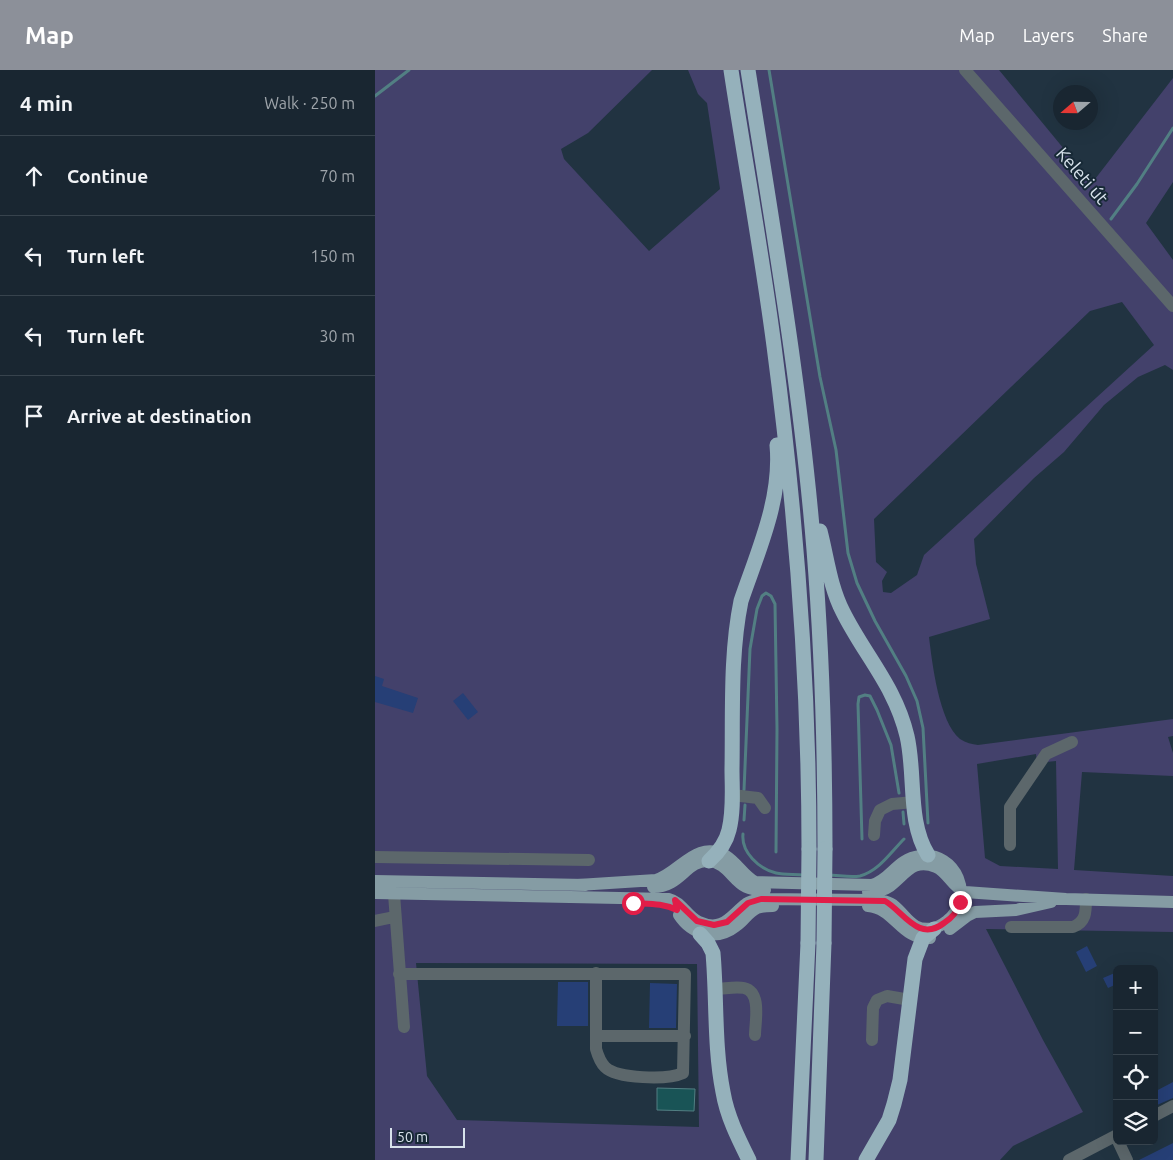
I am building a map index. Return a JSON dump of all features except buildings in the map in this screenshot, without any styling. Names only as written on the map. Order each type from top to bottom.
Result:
[{"type":"highway","points":[[731,70],[774,345],[789,470],[806,676],[809,781],[808,943],[799,1160]]},
{"type":"highway","points":[[748,70],[790,346],[814,549],[822,672],[825,761],[824,944],[816,1160]]},
{"type":"highway","points":[[714,857],[725,843],[730,828],[738,617],[741,601],[771,511],[777,472],[778,458],[772,386],[774,345]]},
{"type":"highway","points":[[805,469],[834,591],[842,610],[889,688],[899,709],[907,737],[917,831],[928,855]]},
{"type":"highway","points":[[867,1160],[889,1120],[894,1104],[900,1080],[915,959],[929,933]]},
{"type":"highway","points":[[700,934],[708,943],[713,953],[718,1049],[723,1092],[733,1126],[749,1160]]},
{"type":"main road","points":[[375,894],[578,891],[674,876],[685,861],[694,855],[707,852],[741,884],[756,890],[876,892],[890,886],[904,872],[919,864],[938,867],[960,885],[1015,889],[1066,899],[1173,902]]},
{"type":"main road","points":[[714,857],[735,863],[743,873],[755,882],[767,884],[860,885],[878,883],[899,864],[911,858],[928,855],[952,867],[960,885],[958,910]]},
{"type":"main road","points":[[674,876],[677,884],[676,905],[687,925],[700,934],[715,935],[729,930],[758,908],[781,905],[865,906],[880,908],[911,934],[929,933],[947,921],[958,910],[979,904],[1015,904],[1066,899]]},
{"type":"main road","points":[[375,881],[578,891],[633,897],[676,905],[697,921],[714,925],[727,922],[748,903],[761,899],[885,901],[894,906],[908,922],[933,937],[945,933],[975,912],[985,910],[1016,910],[1066,899]]},
{"type":"street","name":"Keleti út","points":[[965,70],[1173,306]]},
{"type":"street","points":[[1010,845],[1010,807],[1046,754],[1072,742]]},
{"type":"street","points":[[732,795],[758,798],[765,808]]},
{"type":"street","points":[[874,835],[875,821],[880,810],[892,804],[914,802]]},
{"type":"street","points":[[375,857],[589,860]]},
{"type":"street","points":[[394,894],[394,917],[404,1027]]},
{"type":"street","points":[[1011,927],[1073,927],[1079,925],[1084,920],[1086,900]]},
{"type":"street","points":[[375,921],[394,917]]},
{"type":"street","points":[[399,974],[596,973],[685,974],[683,1073],[674,1077],[629,1076],[615,1073],[606,1068],[599,1060],[596,1049],[596,973]]},
{"type":"street","points":[[715,989],[740,987],[748,989],[753,993],[756,1004],[755,1035]]},
{"type":"street","points":[[872,1040],[873,1008],[877,1000],[887,996],[910,1000]]},
{"type":"street","points":[[596,1036],[685,1036]]},
{"type":"street","points":[[1158,1114],[1173,1106]]},
{"type":"street","points":[[1069,1160],[1113,1140]]},
{"type":"street","points":[[1120,1145],[1127,1160]]},
{"type":"shaded area","points":[[375,70],[652,70],[588,133],[561,149],[564,159],[649,251],[720,189],[707,103],[698,94],[688,70],[999,70],[1092,183],[1173,78],[1173,182],[1146,223],[1173,260],[1173,370],[1165,365],[1138,377],[1104,405],[1064,452],[1034,478],[974,539],[976,564],[990,619],[929,637],[942,706],[953,731],[960,739],[967,742],[978,745],[1173,719],[1173,736],[1168,737],[1173,753],[1173,776],[1082,772],[1074,870],[1173,876],[1173,932],[986,929],[1043,1040],[1083,1112],[1013,1146],[1000,1160],[375,1160]],"holes":[[[1122,302],[1154,345],[924,555],[917,575],[891,593],[883,592],[882,581],[887,572],[876,562],[874,519],[1090,311]],[[1036,754],[1037,763],[1056,761],[1058,869],[1000,866],[985,858],[977,764]],[[416,963],[697,964],[699,1127],[457,1120],[427,1076]]]},
{"type":"shaded area","points":[[657,1088],[695,1089],[694,1111],[657,1110]]},
{"type":"waterway","points":[[375,96],[409,70]]},
{"type":"waterway","points":[[769,70],[820,377],[836,450],[848,553],[857,583],[875,621],[906,676],[917,701],[923,728],[928,823]]},
{"type":"waterway","points":[[1111,219],[1137,184],[1173,128]]},
{"type":"waterway","points":[[744,790],[750,649],[757,609],[762,596],[766,593],[771,596],[775,604],[776,852]]},
{"type":"waterway","points":[[862,839],[859,697],[870,696],[877,710],[891,745],[899,793]]},
{"type":"waterway","points":[[744,820],[745,805]]},
{"type":"waterway","points":[[903,812],[904,824]]},
{"type":"waterway","points":[[743,834],[743,841],[748,853],[763,868],[779,874],[804,875]]},
{"type":"waterway","points":[[828,875],[852,877],[867,874],[879,866],[904,839]]},
{"type":"route","points":[[633,903],[669,906],[677,910],[675,900],[692,918],[702,924],[714,925],[727,922],[748,903],[761,899],[885,901],[894,906],[908,922],[919,928],[926,929],[941,926],[955,915],[960,902]]}]
